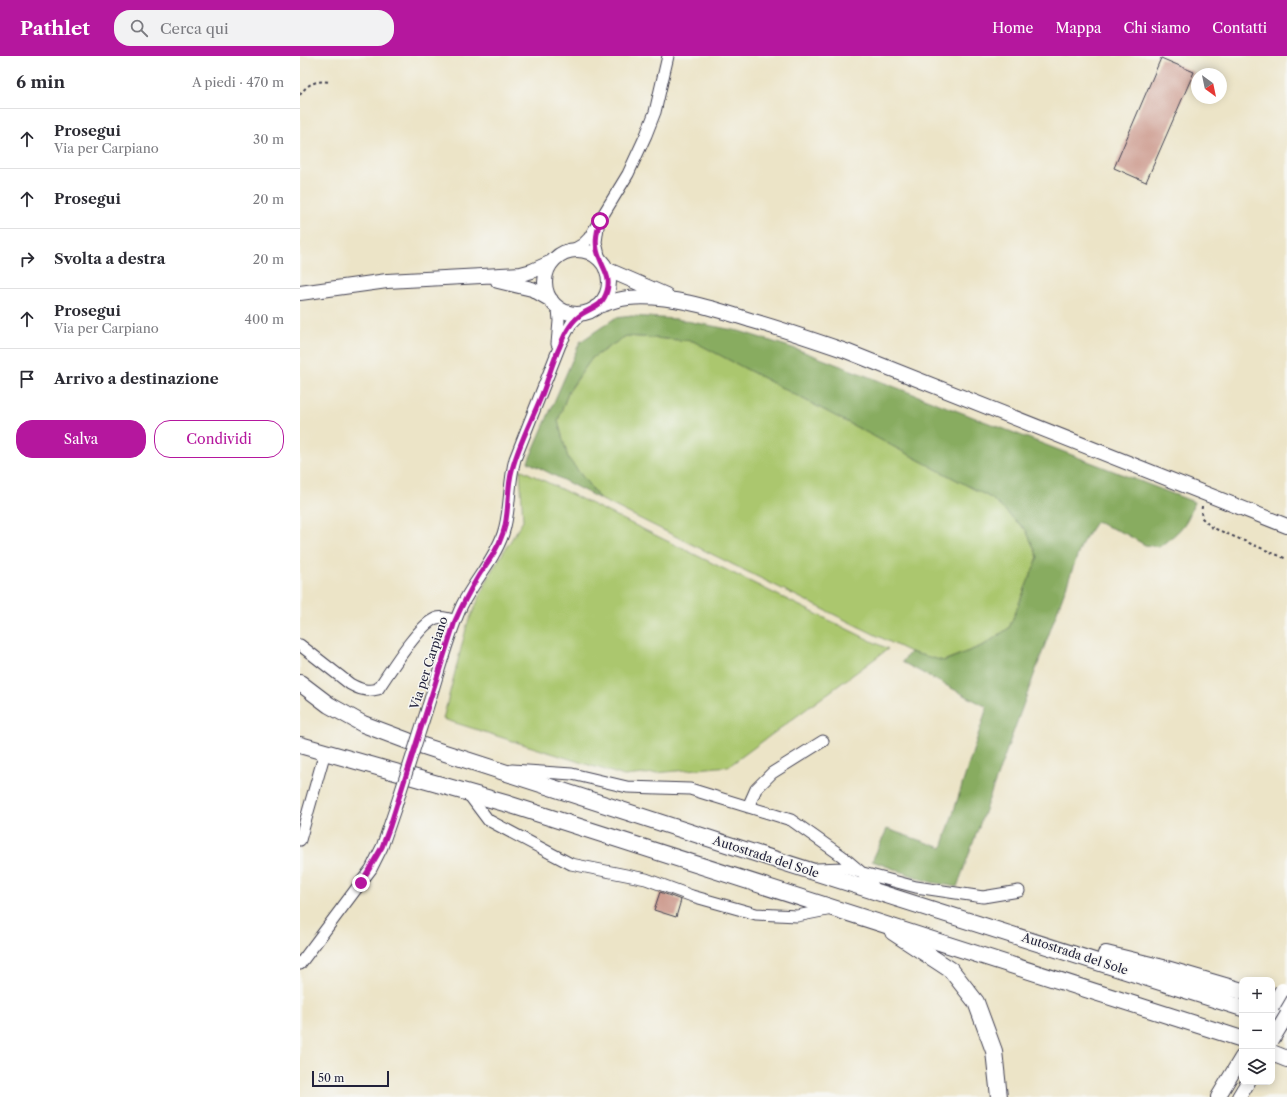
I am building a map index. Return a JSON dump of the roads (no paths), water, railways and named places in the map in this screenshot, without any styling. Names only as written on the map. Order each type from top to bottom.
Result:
[{"type":"highway","name":"Autostrada del Sole","points":[[300,683],[329,705],[363,724],[408,741],[1239,1007]]},
{"type":"highway","points":[[300,745],[467,792],[836,908],[1239,1038]]},
{"type":"highway","points":[[970,920],[1162,968],[1239,991]]},
{"type":"highway","points":[[875,921],[951,970],[976,1002],[994,1051],[999,1097]]},
{"type":"highway","points":[[1167,1016],[1239,1042]]},
{"type":"highway","points":[[1275,1018],[1287,1022]]},
{"type":"highway","points":[[1275,1049],[1287,1052]]},
{"type":"highway","points":[[1275,1054],[1287,1059]]},
{"type":"main road","points":[[300,293],[387,281],[521,274],[552,262],[560,255],[570,251],[581,250],[592,254],[603,265],[681,301]]},
{"type":"main road","points":[[552,262],[547,271],[545,281],[546,291],[554,304]]},
{"type":"main road","points":[[596,307],[608,290],[609,279],[603,265]]},
{"type":"main road","points":[[464,276],[520,285],[532,289],[570,313],[582,313],[596,307],[627,298],[655,298],[681,301],[726,312],[846,351],[1207,494],[1281,524],[1287,529]]},
{"type":"main road","points":[[1275,1003],[1282,994]]},
{"type":"main road","points":[[1275,1035],[1287,1015]]},
{"type":"main road","points":[[1218,1097],[1239,1063]]},
{"type":"main road","points":[[1238,1097],[1246,1085]]},
{"type":"street","points":[[570,251],[583,244],[600,221],[628,174],[655,112],[668,56]]},
{"type":"street","points":[[600,221],[596,242],[603,265]]},
{"type":"street","name":"Via per Carpiano","points":[[554,304],[559,321],[555,358]]},
{"type":"street","name":"Via per Carpiano","points":[[302,957],[371,869],[382,847],[455,621],[469,592],[495,552],[503,534],[507,516],[509,487],[513,466],[567,330],[582,313]]},
{"type":"street","points":[[300,645],[350,684],[358,688],[373,690],[378,689],[416,635],[432,620],[438,617],[455,621]]},
{"type":"street","points":[[748,807],[756,789],[772,774],[823,741]]},
{"type":"street","points":[[300,840],[325,752]]},
{"type":"street","points":[[494,768],[572,774],[627,787],[690,789],[791,820],[842,856],[862,873],[877,891]]},
{"type":"street","points":[[467,792],[488,820],[570,864],[646,879],[692,896],[756,914],[797,916],[836,908]]},
{"type":"street","points":[[806,869],[844,868],[916,887],[983,897],[1018,891]]}]
